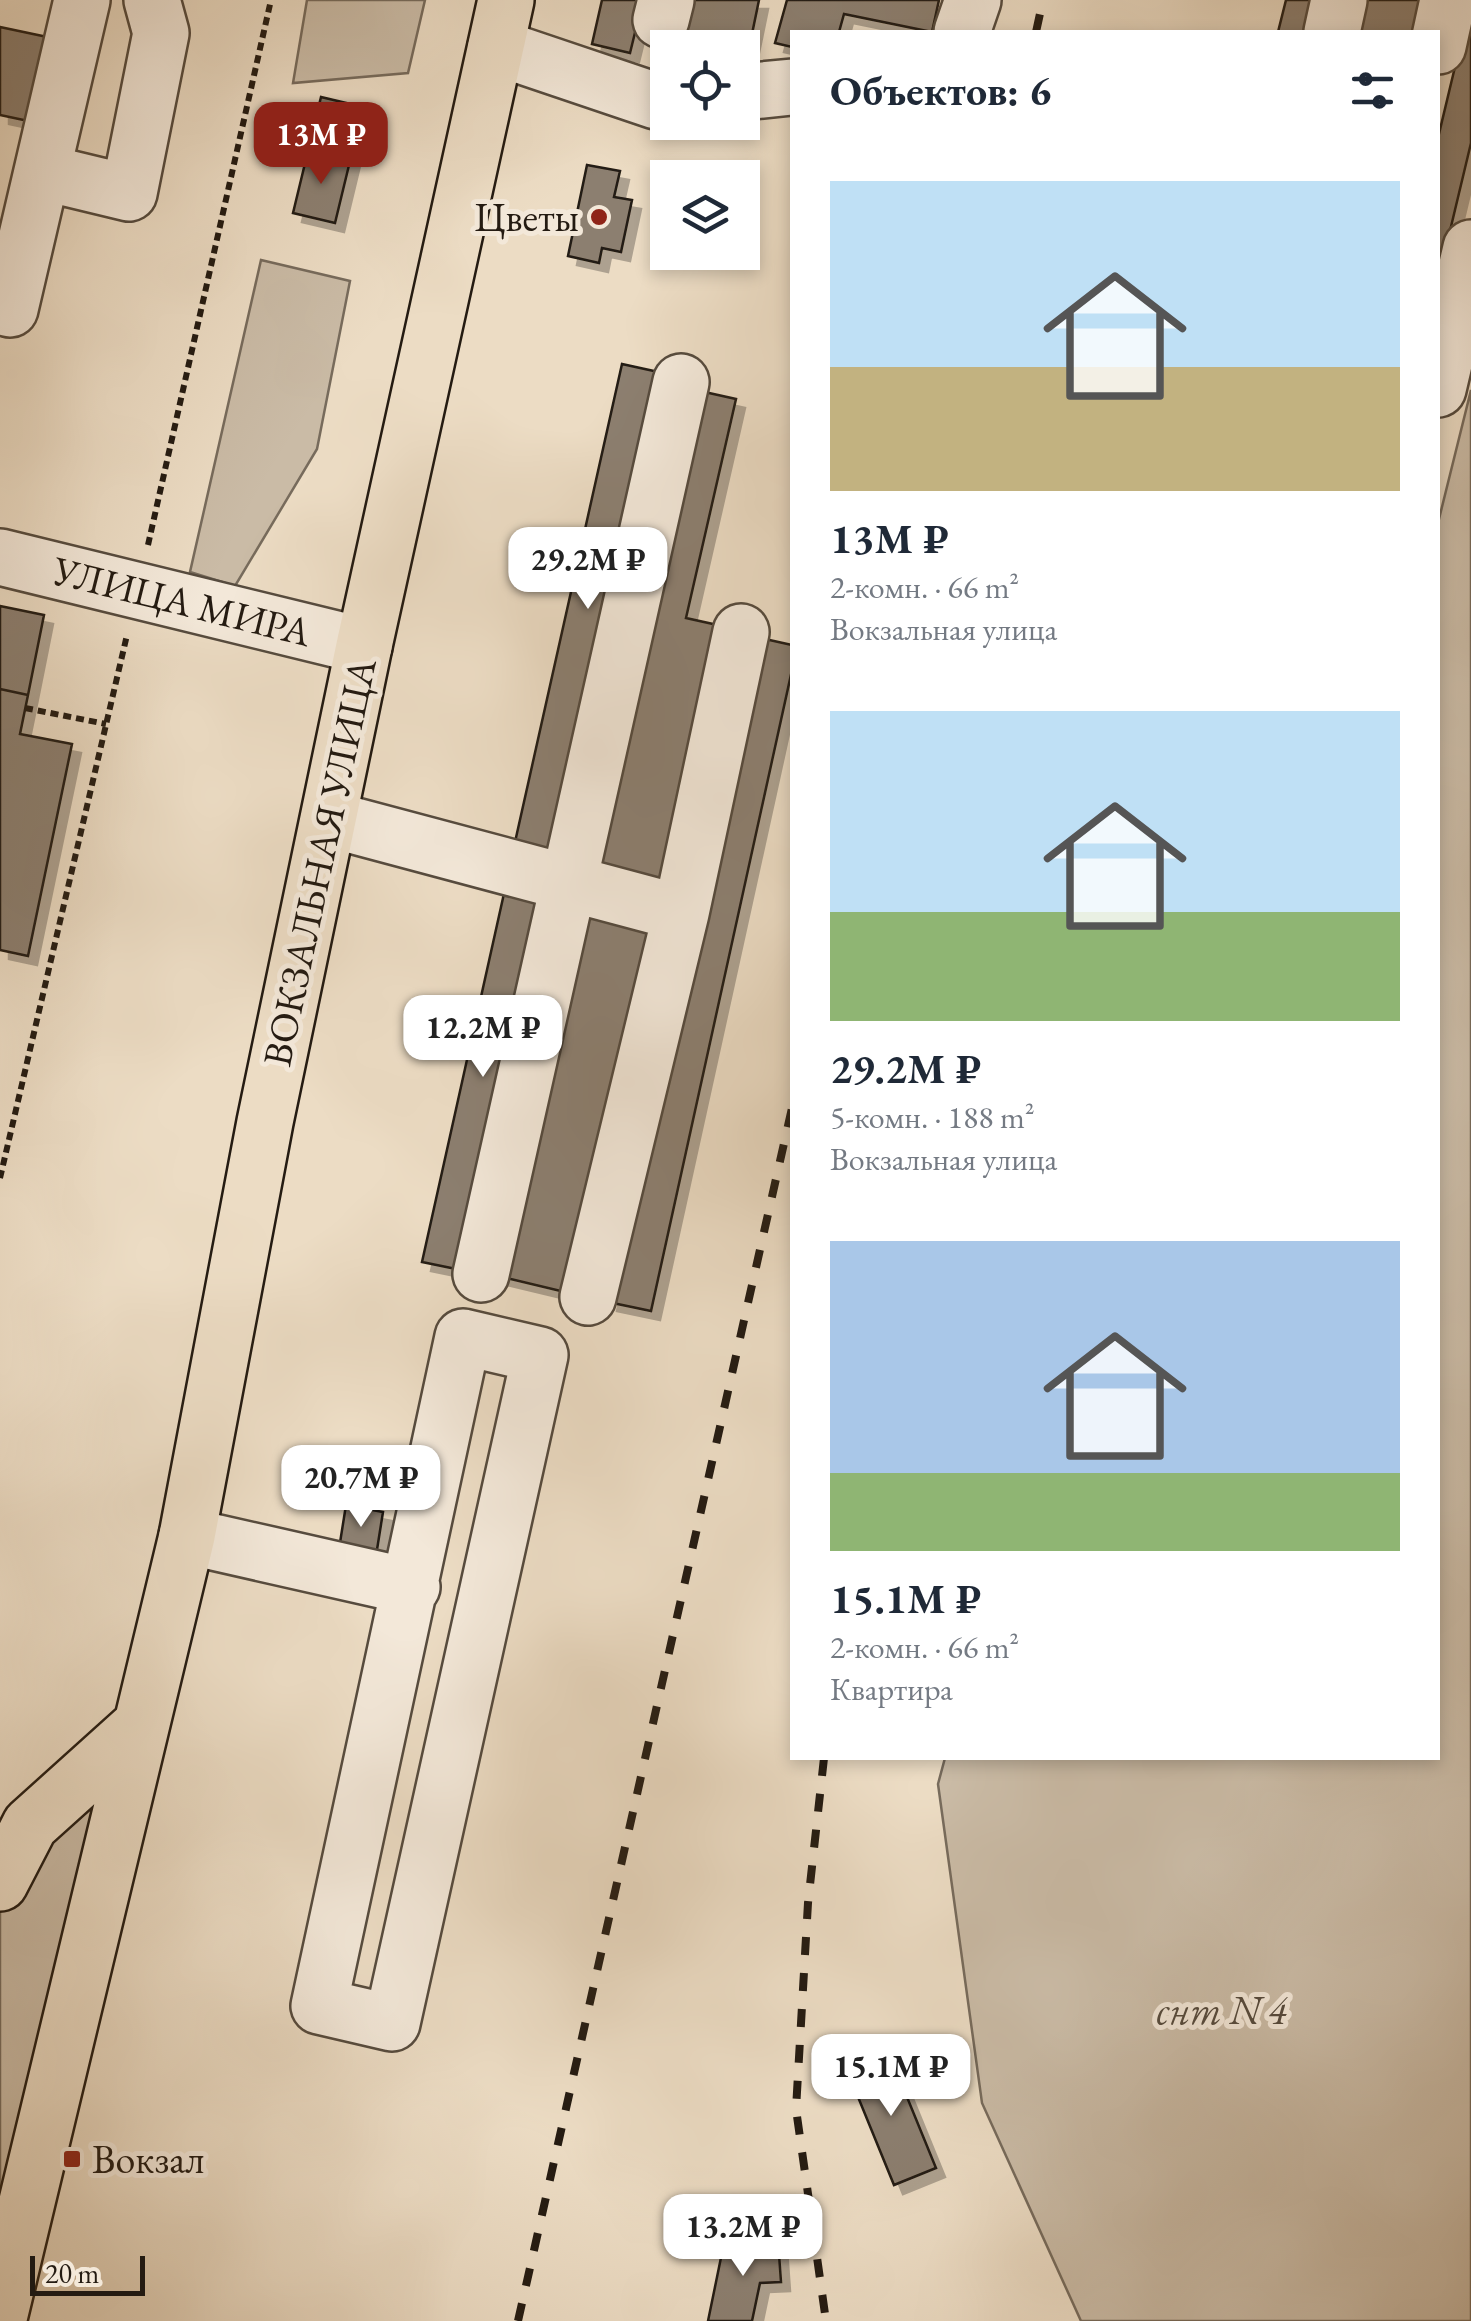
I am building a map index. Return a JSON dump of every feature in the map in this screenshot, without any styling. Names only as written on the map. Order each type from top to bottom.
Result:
[{"type":"main road","name":"ВОКЗАЛЬНАЯ УЛИЦА","points":[[0,2314],[187,1536],[262,1141],[364,646],[501,23]]},
{"type":"main road","points":[[0,1883],[30,1826],[142,1725]]},
{"type":"street","points":[[0,306],[10,309],[82,0]]},
{"type":"street","points":[[42,172],[129,193],[161,33],[152,0]]},
{"type":"street","points":[[963,30],[972,0]]},
{"type":"street","points":[[1332,30],[1339,0]]},
{"type":"street","points":[[1440,37],[1448,0]]},
{"type":"street","points":[[501,23],[650,98]]},
{"type":"street","points":[[760,90],[790,87]]},
{"type":"street","points":[[1440,380],[1471,248]]},
{"type":"street","points":[[481,1274],[681,382]]},
{"type":"street","name":"УЛИЦА МИРА","points":[[0,557],[364,646]]},
{"type":"street","points":[[588,1297],[681,913],[741,632]]},
{"type":"street","points":[[329,819],[681,913]]},
{"type":"street","points":[[463,1337],[540,1355],[392,2023],[319,2006],[412,1587],[463,1337]]},
{"type":"street","points":[[187,1536],[412,1587]]},
{"type":"path","points":[[25,708],[106,724]]},
{"type":"green space","points":[[307,0],[425,0],[408,73],[293,83]]},
{"type":"green space","points":[[261,260],[350,281],[317,449],[235,586],[190,572]]},
{"type":"green space","name":"снт N 4","points":[[1471,390],[1471,2321],[1081,2321],[982,2103],[938,1784],[944,1760],[1440,1760],[1440,515]]},
{"type":"green space","points":[[126,1753],[0,2282],[0,1906],[39,1832]]},
{"type":"building","points":[[602,0],[643,0],[630,53],[592,44]]},
{"type":"building","points":[[687,0],[759,0],[753,30],[680,30]]},
{"type":"building","points":[[787,0],[939,0],[932,30],[844,14],[840,30],[790,30],[790,47],[775,43]]},
{"type":"building","points":[[1286,0],[1325,0],[1318,30],[1278,30]]},
{"type":"building","points":[[1354,0],[1433,0],[1426,30],[1346,30]]},
{"type":"building","points":[[1471,0],[1471,143],[1440,273],[1440,130]]},
{"type":"building","points":[[0,27],[52,38],[33,122],[0,115]]},
{"type":"building","points":[[321,97],[363,107],[350,161],[308,151]]},
{"type":"building","points":[[308,151],[350,161],[335,223],[293,213]]},
{"type":"building","points":[[587,165],[620,171],[614,197],[632,200],[621,252],[602,248],[599,263],[568,256]]},
{"type":"building","points":[[622,364],[663,373],[553,861],[513,851]]},
{"type":"building","points":[[700,391],[736,399],[686,618],[722,626],[663,886],[593,871]]},
{"type":"building","points":[[0,606],[44,615],[28,695],[0,689]]},
{"type":"building","points":[[756,637],[790,645],[790,679],[651,1311],[608,1302]]},
{"type":"building","points":[[0,689],[28,695],[20,734],[72,744],[28,956],[0,950]]},
{"type":"building","points":[[505,889],[543,898],[461,1270],[422,1262]]},
{"type":"building","points":[[584,912],[655,929],[569,1293],[498,1276]]},
{"type":"building","points":[[346,1505],[383,1512],[376,1556],[339,1549]]},
{"type":"building","points":[[889,2053],[936,2168],[894,2185],[847,2070]]},
{"type":"building","points":[[778,2240],[781,2282],[760,2283],[752,2321],[708,2321],[724,2243]]},
{"type":"railway","points":[[1036,30],[1043,0]]},
{"type":"railway","points":[[518,2321],[790,1117]]},
{"type":"railway","points":[[824,1760],[808,1903],[796,2109],[826,2321]]},
{"type":"place","name":"Цветы","points":[[599,217]]},
{"type":"place","name":"Вокзал","points":[[72,2159]]}]
